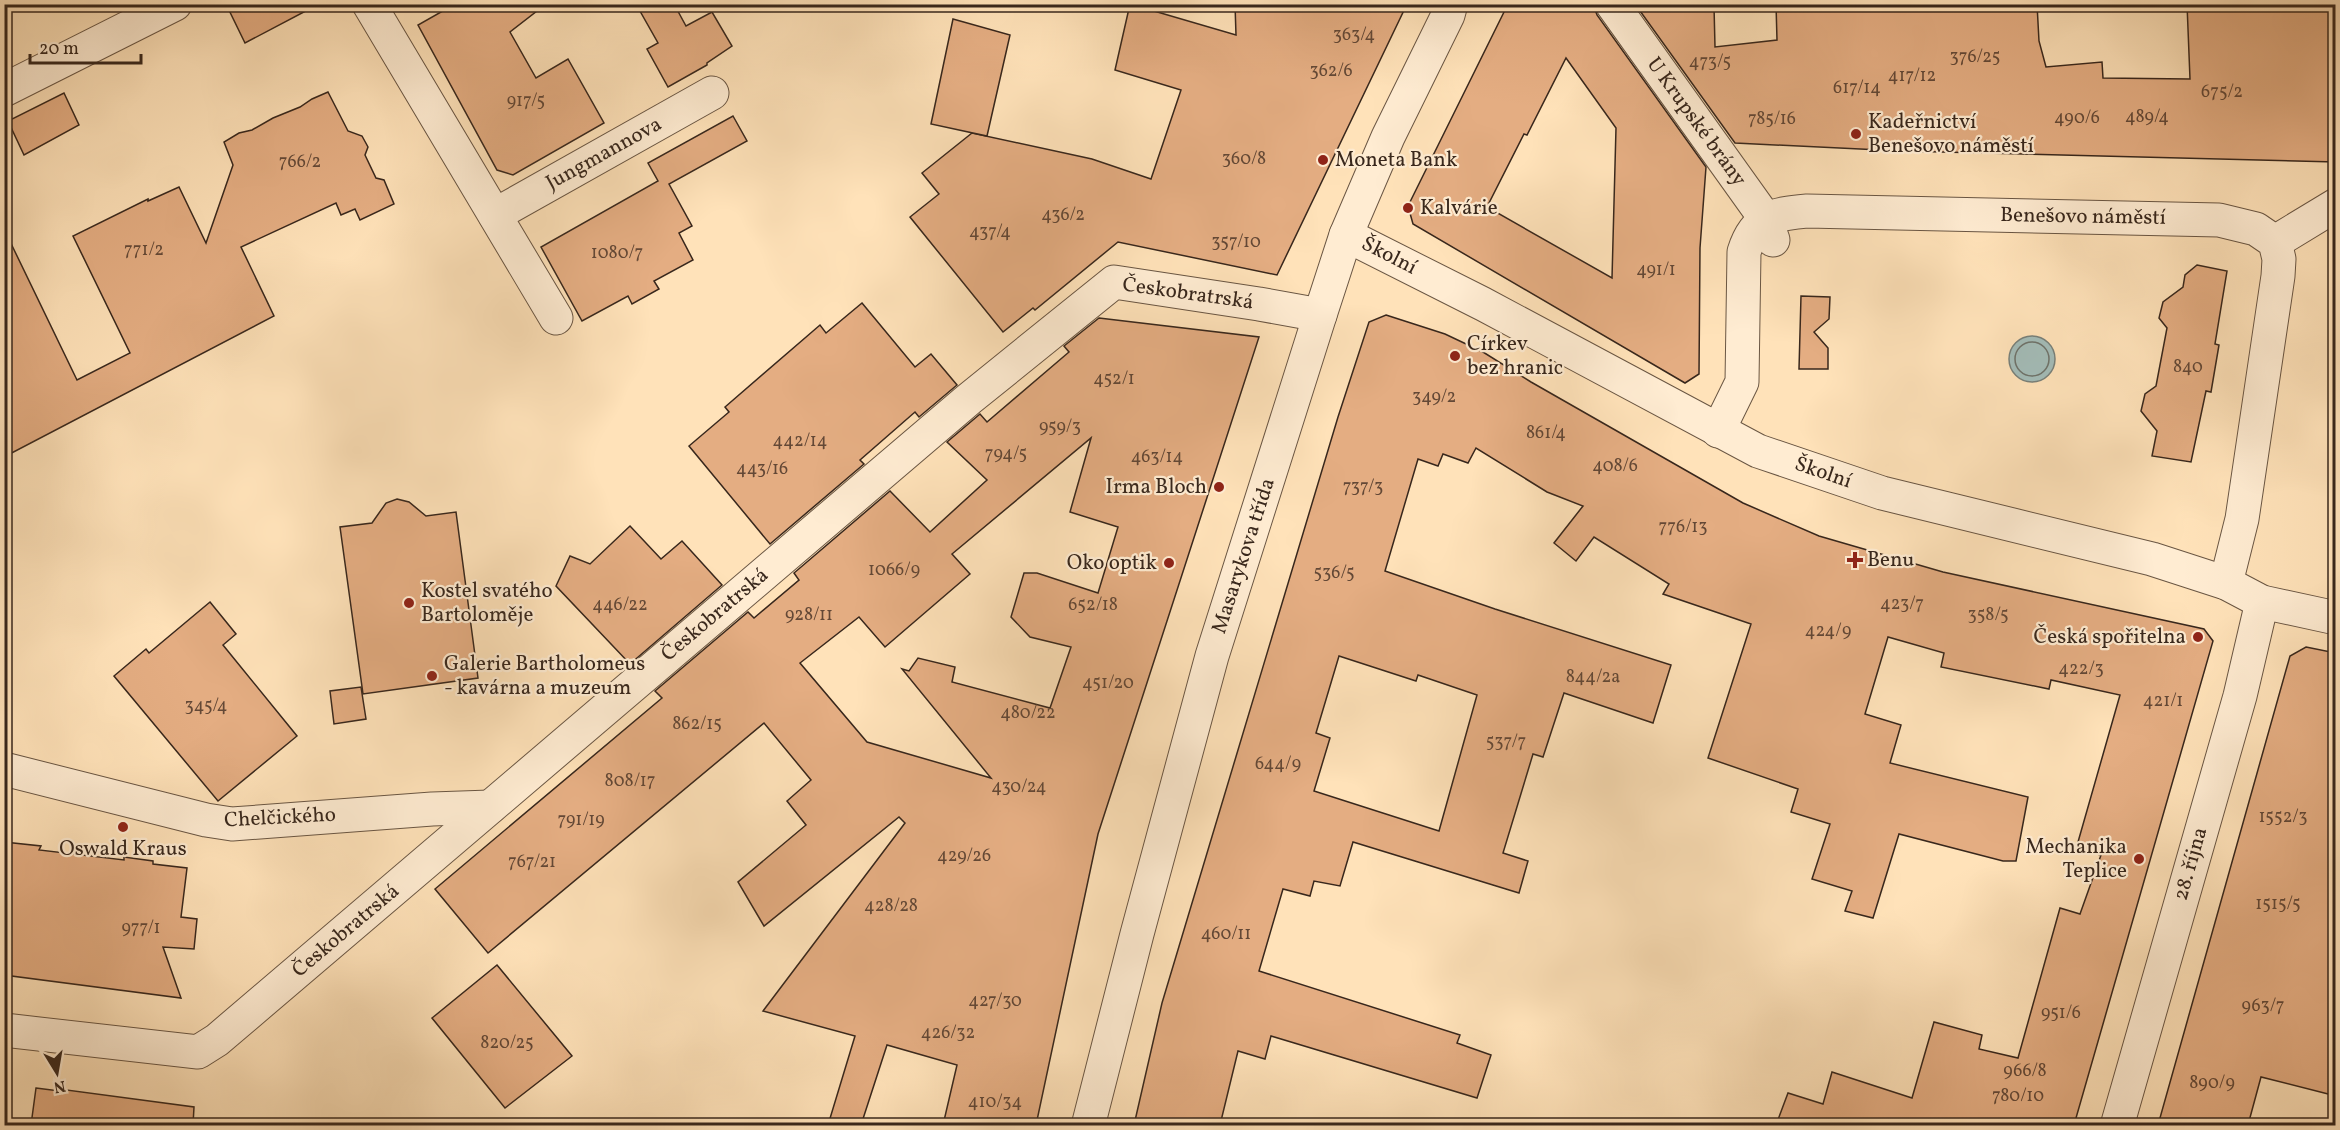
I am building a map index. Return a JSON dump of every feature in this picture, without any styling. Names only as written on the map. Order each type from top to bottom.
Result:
[{"type":"street","points":[[4,90],[175,4]]},
{"type":"street","points":[[369,4],[556,318]]},
{"type":"street","name":"Masarykova třída","points":[[1088,1125],[1212,656],[1320,315],[1346,235],[1388,137],[1448,15],[1451,4]]},
{"type":"street","name":"U Krupské brány","points":[[1612,4],[1769,230]]},
{"type":"street","name":"Jungmannova","points":[[495,216],[712,93]]},
{"type":"street","points":[[2226,583],[2242,519],[2276,288],[2279,259],[2276,242],[2336,205]]},
{"type":"street","name":"Benešovo náměstí","points":[[1769,230],[1807,211],[2219,220],[2256,229],[2276,242]]},
{"type":"street","points":[[1718,431],[1742,382],[1744,252],[1749,235],[1769,230]]},
{"type":"street","name":"Školní","points":[[1346,235],[1483,304],[1758,451],[1882,493],[2152,559],[2226,583],[2262,602],[2336,618]]},
{"type":"street","name":"Českobratrská","points":[[4,1030],[198,1052],[217,1040],[969,399],[1114,282],[1320,315]]},
{"type":"street","name":"28. října","points":[[2117,1125],[2240,696],[2262,602]]},
{"type":"street","name":"Chelčického","points":[[4,769],[206,820],[232,824],[432,808],[490,807]]},
{"type":"water","points":[[2032,336],[2048,343],[2055,359],[2048,375],[2032,382],[2016,375],[2009,359],[2016,343]]},
{"type":"building","points":[[226,4],[319,4],[245,43]]},
{"type":"building","points":[[455,4],[546,4],[510,32],[536,78],[568,59],[604,123],[513,175],[497,170],[418,25]]},
{"type":"building","points":[[636,4],[674,4],[686,26],[712,12],[732,46],[707,65],[668,87],[647,49],[658,43]]},
{"type":"building","points":[[1130,4],[1236,35],[1235,4],[1407,4],[1277,275],[1118,242],[1035,310],[1033,308],[1003,332],[910,217],[939,194],[922,173],[972,133],[1092,159],[1151,179],[1181,90],[1115,70]]},
{"type":"building","points":[[1508,4],[1593,4],[1597,15],[1706,167],[1700,248],[1699,374],[1685,383],[1413,224],[1408,206]],"holes":[[[1566,58],[1616,128],[1612,278],[1487,207]]]},
{"type":"building","points":[[1635,4],[1671,4],[1671,7],[1714,6],[1715,47],[1777,40],[1776,4],[2037,4],[2039,41],[2046,67],[2102,62],[2103,78],[2190,79],[2187,4],[2336,4],[2336,162],[1901,151],[1735,143]]},
{"type":"building","points":[[953,19],[1010,35],[987,136],[931,124]]},
{"type":"building","points":[[328,92],[348,131],[362,136],[368,147],[365,155],[376,178],[384,180],[394,204],[360,220],[355,209],[341,215],[336,203],[241,247],[274,316],[4,457],[4,229],[77,380],[130,353],[73,236],[148,199],[148,201],[179,187],[206,243],[233,165],[224,142]]},
{"type":"building","points":[[64,93],[79,125],[24,155],[8,121]]},
{"type":"building","points":[[733,116],[747,141],[669,184],[692,226],[679,233],[693,260],[654,281],[659,289],[632,304],[628,296],[582,321],[541,247],[658,181],[648,163]]},
{"type":"building","points":[[2197,265],[2227,271],[2215,344],[2219,345],[2211,392],[2206,391],[2191,462],[2152,456],[2157,431],[2141,411],[2145,394],[2156,386],[2167,328],[2159,318],[2163,302],[2183,287],[2185,275]]},
{"type":"building","points":[[1801,296],[1830,297],[1829,319],[1814,332],[1828,348],[1828,369],[1799,369]]},
{"type":"building","points":[[862,303],[915,367],[931,354],[957,385],[919,417],[915,412],[860,460],[864,464],[770,544],[689,446],[729,412],[725,407],[820,325],[826,333]]},
{"type":"building","points":[[1386,315],[1445,334],[1483,352],[1531,382],[1743,503],[1819,536],[1943,572],[2204,629],[2213,641],[2074,1125],[1776,1125],[1788,1093],[1823,1104],[1832,1072],[1912,1098],[1934,1022],[1982,1035],[1979,1049],[2018,1058],[2060,908],[2080,914],[2101,855],[2076,849],[2120,695],[2051,680],[2049,689],[1941,667],[1944,653],[1888,637],[1865,714],[1901,725],[1890,763],[2028,797],[2016,861],[2003,861],[1899,834],[1873,918],[1845,911],[1852,891],[1812,879],[1830,824],[1791,812],[1798,789],[1708,758],[1751,624],[1663,594],[1669,584],[1594,537],[1576,561],[1554,543],[1583,506],[1547,492],[1476,448],[1468,463],[1443,454],[1438,466],[1418,459],[1385,571],[1671,665],[1653,723],[1564,693],[1543,757],[1533,754],[1503,853],[1528,861],[1519,893],[1353,842],[1340,886],[1314,881],[1310,896],[1283,889],[1259,971],[1460,1035],[1457,1043],[1491,1055],[1477,1098],[1271,1036],[1265,1059],[1238,1051],[1220,1125],[1134,1125],[1162,1003],[1338,417],[1369,322]],"holes":[[[1339,656],[1416,681],[1418,675],[1477,695],[1439,831],[1314,791],[1330,738],[1316,733]]]},
{"type":"building","points":[[1099,318],[1259,337],[1098,834],[1036,1125],[943,1125],[957,1065],[887,1045],[861,1125],[828,1125],[855,1036],[763,1011],[905,823],[899,817],[764,926],[738,882],[806,825],[787,801],[811,780],[764,723],[488,953],[435,889],[662,698],[655,691],[748,612],[754,618],[799,580],[794,573],[890,491],[930,532],[987,480],[947,442],[980,414],[987,422],[1069,352],[1064,346]],"holes":[[[1091,438],[1070,512],[1118,527],[1098,593],[1037,573],[1024,573],[1011,617],[1030,637],[1071,647],[1050,708],[952,682],[955,667],[918,658],[909,671],[902,669],[991,778],[867,742],[800,663],[859,617],[885,647],[970,574],[952,554]]]},
{"type":"building","name":"Kostel svatého Bartoloměje","points":[[397,499],[409,502],[426,516],[456,512],[478,678],[363,694],[340,527],[372,523],[386,503]]},
{"type":"building","points":[[630,526],[661,559],[682,541],[722,585],[630,664],[556,586],[570,556],[590,564]]},
{"type":"building","points":[[210,602],[236,634],[223,645],[297,736],[218,801],[114,676],[146,649],[149,653]]},
{"type":"building","points":[[2306,647],[2336,653],[2336,1096],[2261,1077],[2248,1125],[2158,1125],[2290,656]]},
{"type":"building","points":[[361,687],[366,719],[334,724],[330,691]]},
{"type":"building","points":[[4,842],[41,846],[39,850],[124,860],[124,857],[153,861],[153,864],[187,868],[181,917],[197,919],[194,949],[163,947],[181,998],[4,975]]},
{"type":"building","points":[[497,965],[572,1056],[505,1108],[432,1018]]},
{"type":"building","points":[[36,1088],[194,1107],[193,1125],[31,1125]]},
{"type":"place","name":"Kadeřnictví Benešovo náměstí","points":[[1856,134]]},
{"type":"place","name":"Moneta Bank","points":[[1323,160]]},
{"type":"place","name":"Kalvárie","points":[[1408,208]]},
{"type":"place","name":"Církev bez hranic","points":[[1455,356]]},
{"type":"place","name":"Irma Bloch","points":[[1219,487]]},
{"type":"place","name":"Benu","points":[[1855,560]]},
{"type":"place","name":"Oko optik","points":[[1169,563]]},
{"type":"place","name":"Kostel svatého Bartoloměje","points":[[409,603]]},
{"type":"place","name":"Česká spořitelna","points":[[2198,637]]},
{"type":"place","name":"Galerie Bartholomeus - kavárna a muzeum","points":[[432,676]]},
{"type":"place","name":"Oswald Kraus","points":[[123,827]]},
{"type":"place","name":"Mechanika Teplice","points":[[2139,859]]}]
